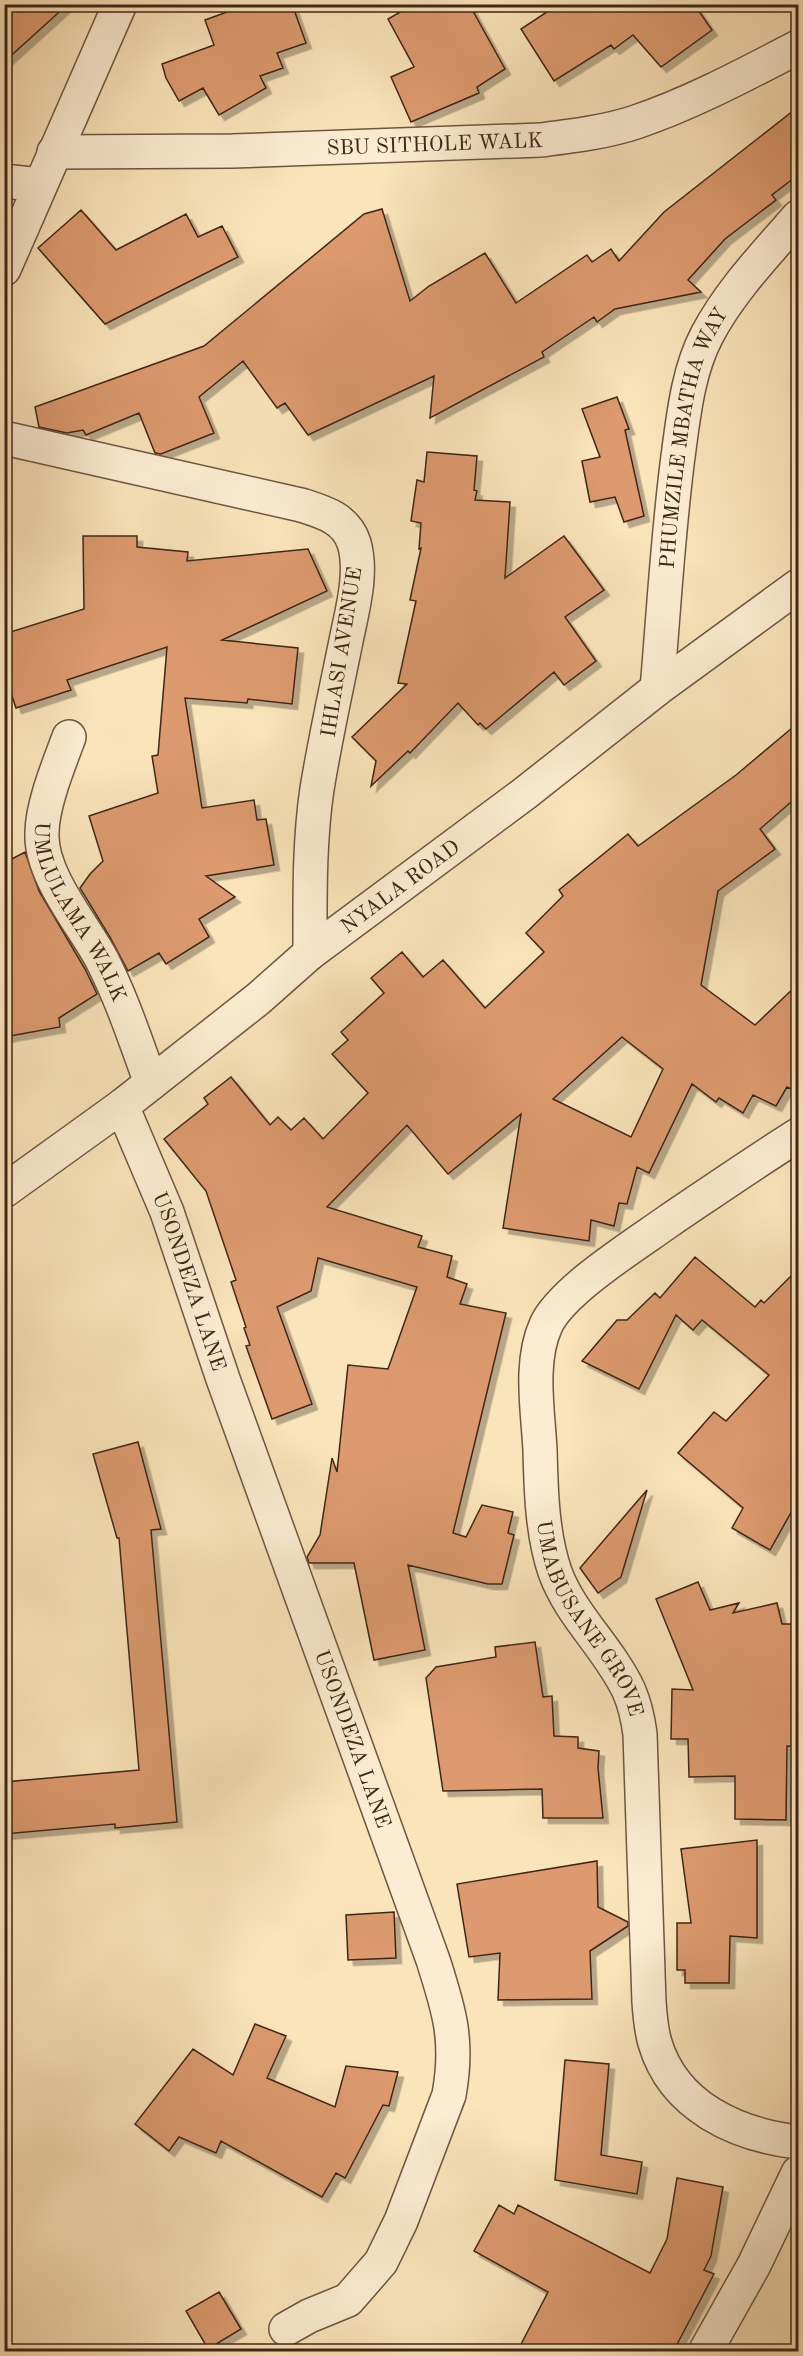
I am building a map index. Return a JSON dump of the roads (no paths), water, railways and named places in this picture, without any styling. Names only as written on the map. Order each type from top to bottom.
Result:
[{"type":"street","points":[[4,269],[120,4]]},
{"type":"street","name":"SBU SITHOLE WALK","points":[[54,152],[278,150],[541,140],[590,133],[635,122],[692,99],[798,47]]},
{"type":"street","points":[[4,181],[40,185]]},
{"type":"street","name":"PHUMZILE MBATHA WAY","points":[[657,689],[672,501],[684,412],[694,367],[706,336],[732,295],[798,217]]},
{"type":"street","name":"IHLASI AVENUE","points":[[4,438],[301,505],[324,513],[339,521],[349,530],[355,545],[358,568],[317,789],[312,845],[310,953]]},
{"type":"street","name":"NYALA ROAD","points":[[4,1191],[122,1106],[258,999],[310,953],[524,794],[657,689],[798,586]]},
{"type":"street","name":"UMLULAMA WALK","points":[[69,737],[57,771],[41,834],[45,855],[60,891],[106,969],[152,1083]]},
{"type":"street","name":"USONDEZA LANE","points":[[122,1106],[167,1212],[223,1379],[432,1960],[453,2030],[453,2074],[449,2095],[401,2221],[381,2262],[348,2300],[309,2316],[286,2329]]},
{"type":"street","name":"UMABUSANE GROVE","points":[[798,1135],[631,1247],[558,1306],[546,1324],[539,1351],[536,1383],[544,1519],[555,1571],[564,1592],[628,1689],[636,1710],[640,1734],[649,2002],[655,2044],[664,2066],[677,2085],[698,2106],[738,2128],[770,2138],[798,2142]]},
{"type":"street","points":[[705,2352],[754,2265],[798,2173]]}]
